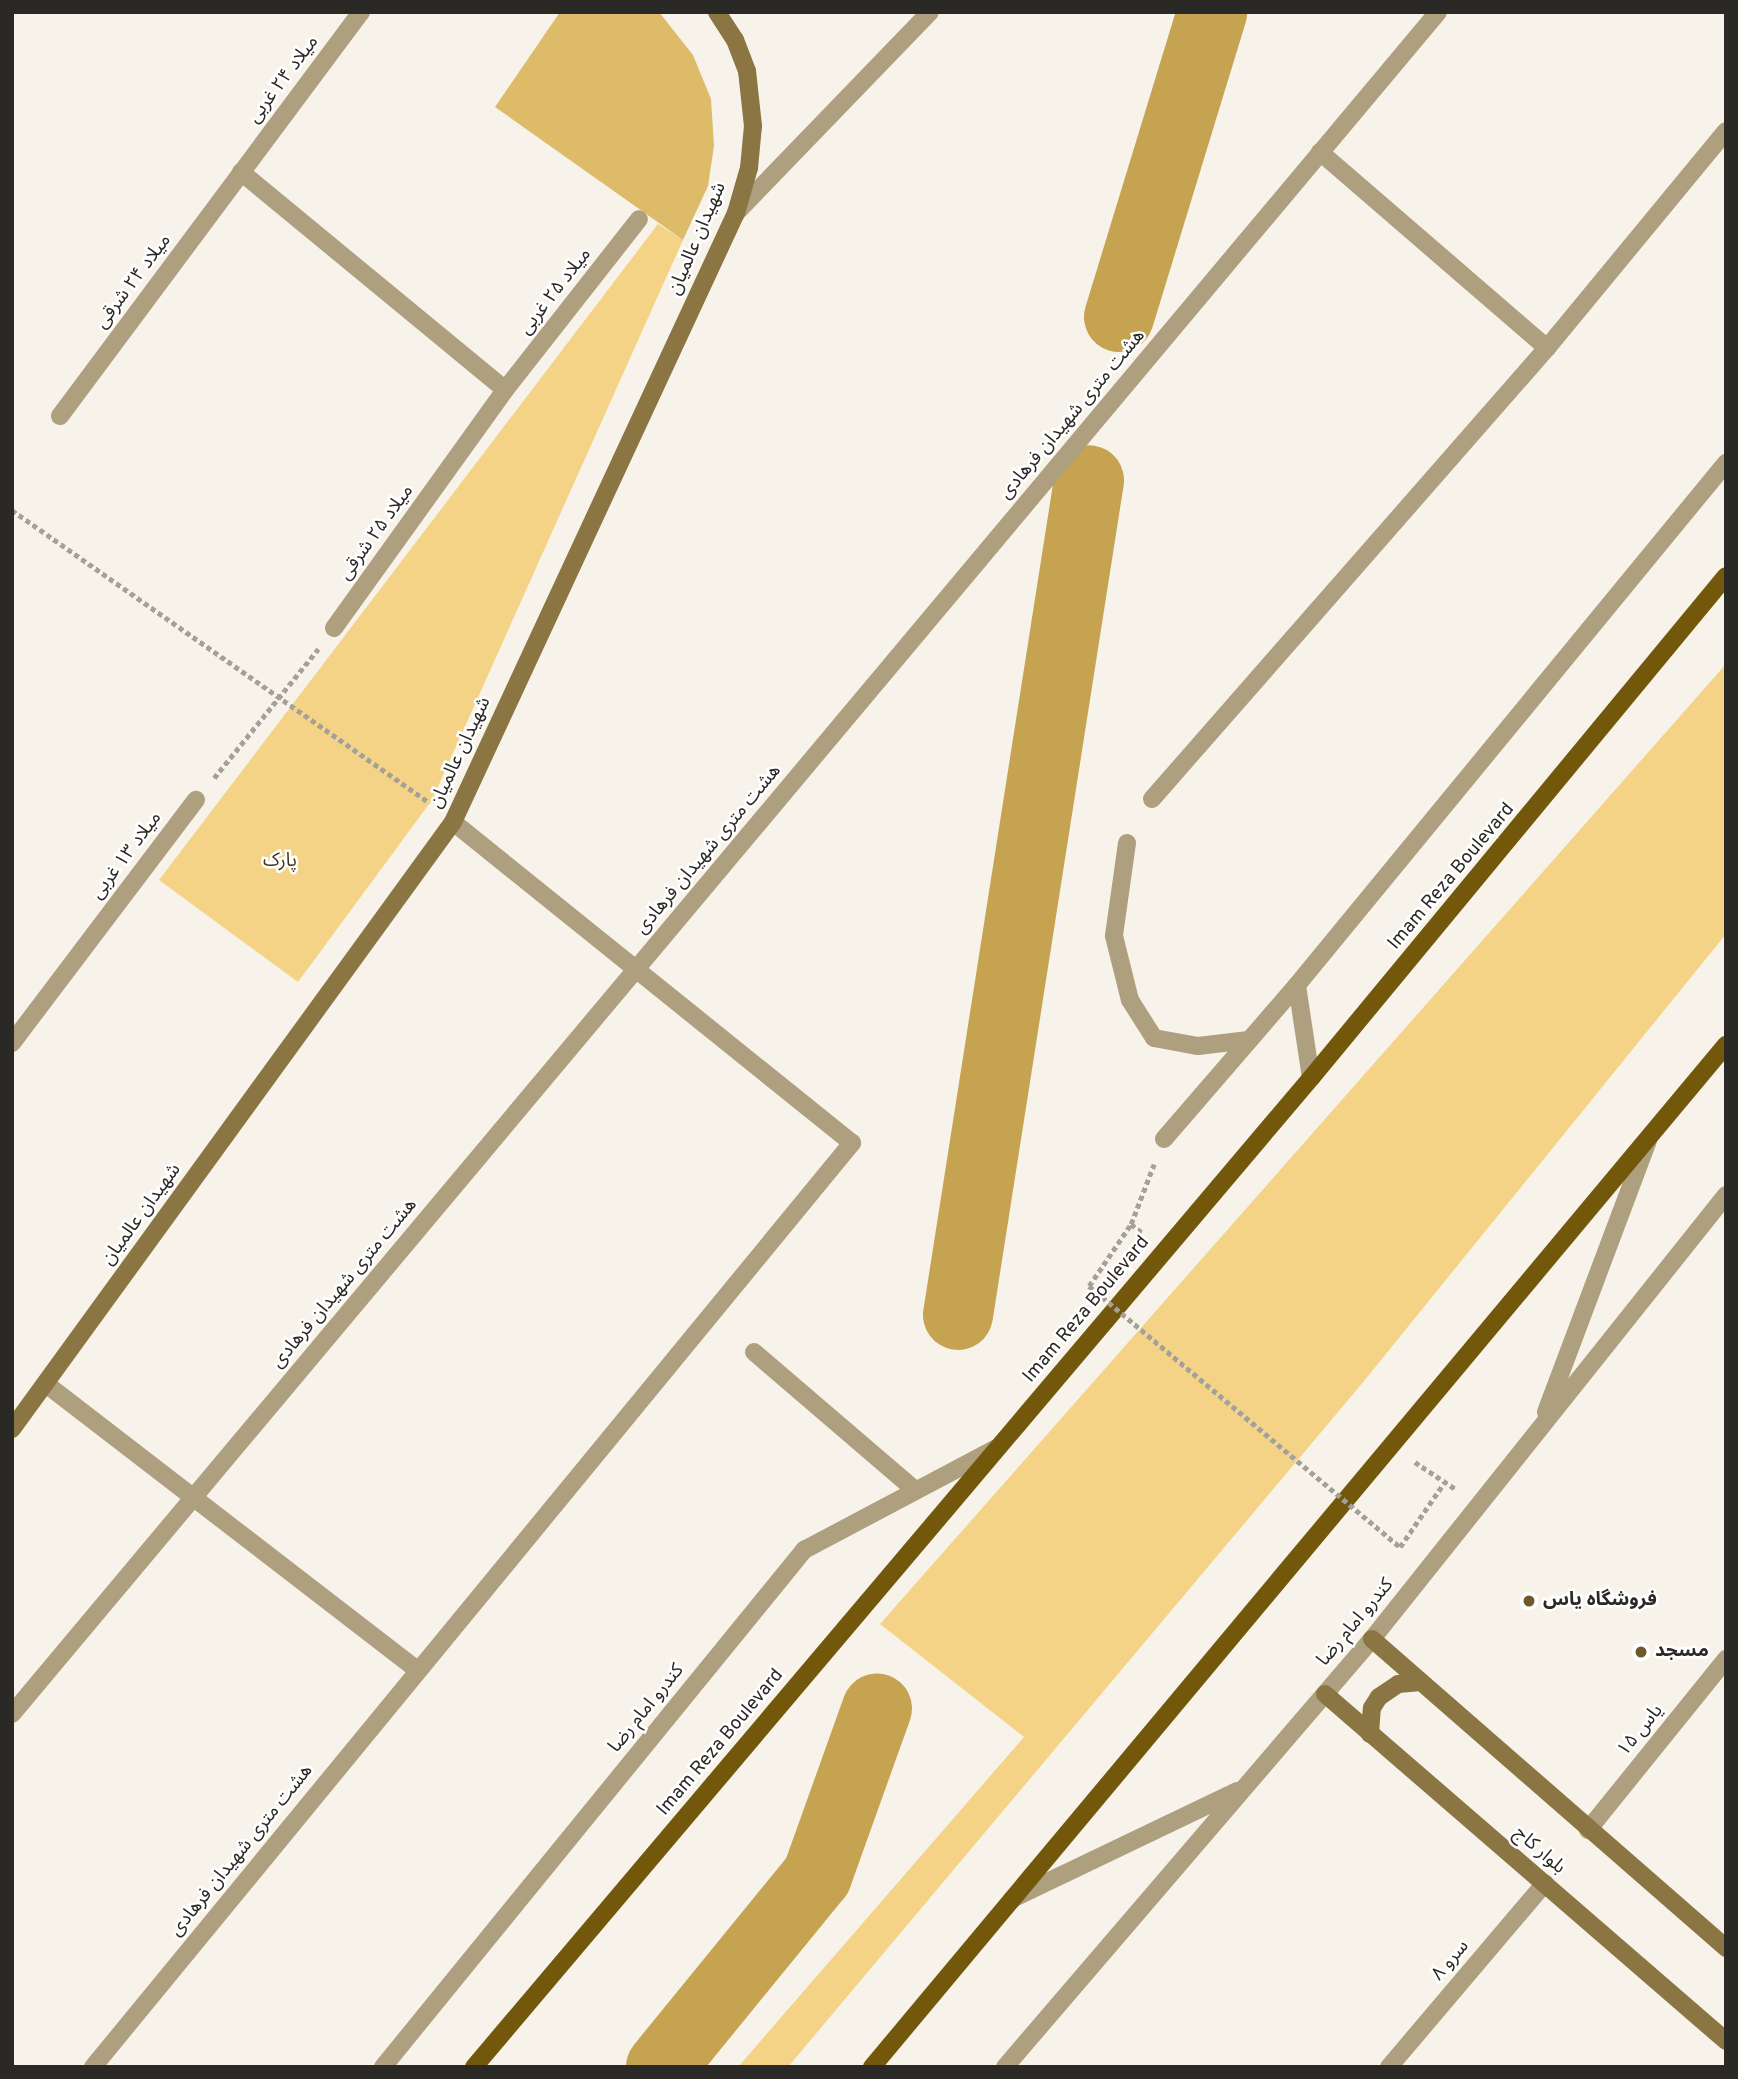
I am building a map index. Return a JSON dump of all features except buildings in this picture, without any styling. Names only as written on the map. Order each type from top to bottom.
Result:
[{"type":"main road","name":"Imam Reza Boulevard","points":[[474,2067],[1311,1079],[1726,576]]},
{"type":"main road","points":[[872,2067],[1726,1045]]},
{"type":"street","name":"میلاد ۲۴ غربی","points":[[241,172],[361,12]]},
{"type":"street","name":"شهیدان عالمیان","points":[[12,1429],[453,822],[736,213],[749,168],[753,126],[747,71],[735,40],[717,12]]},
{"type":"street","points":[[736,213],[930,12]]},
{"type":"street","name":"هشت متری شهیدان فرهادی","points":[[12,1714],[1437,12]]},
{"type":"street","points":[[1152,799],[1547,348],[1726,131]]},
{"type":"street","points":[[1320,152],[1547,348]]},
{"type":"street","points":[[241,172],[505,390]]},
{"type":"street","name":"میلاد ۲۴ شرقی","points":[[60,416],[241,172]]},
{"type":"street","name":"میلاد ۲۵ غربی","points":[[505,390],[639,219]]},
{"type":"street","name":"میلاد ۲۵ شرقی","points":[[334,628],[505,390]]},
{"type":"street","points":[[1164,1139],[1297,985],[1726,463]]},
{"type":"street","name":"میلاد ۱۳ غربی","points":[[12,1043],[196,800]]},
{"type":"street","points":[[453,822],[636,969]]},
{"type":"street","points":[[1127,843],[1114,936],[1136,1010],[1154,1038],[1198,1046],[1249,1040]]},
{"type":"street","name":"هشت متری شهیدان فرهادی","points":[[93,2067],[852,1143],[636,969]]},
{"type":"street","points":[[1297,985],[1311,1079]]},
{"type":"street","points":[[1540,1428],[1649,1137]]},
{"type":"street","name":"کندرو امام رضا","points":[[1005,2067],[1372,1639],[1726,1195]]},
{"type":"street","points":[[754,1352],[916,1491]]},
{"type":"street","points":[[46,1384],[192,1500],[417,1670]]},
{"type":"street","name":"کندرو امام رضا","points":[[383,2067],[804,1550],[1000,1446]]},
{"type":"street","points":[[1372,1639],[1726,1948]]},
{"type":"street","name":"یاس ۱۵","points":[[1588,1830],[1726,1659]]},
{"type":"street","points":[[1370,1734],[1372,1707],[1380,1697],[1398,1684],[1421,1682]]},
{"type":"street","name":"بلوار کاج","points":[[1325,1694],[1726,2041]]},
{"type":"street","points":[[1013,1899],[1245,1788]]},
{"type":"street","name":"سرو ۸","points":[[1389,2067],[1545,1883]]},
{"type":"path","points":[[12,510],[434,807]]},
{"type":"path","points":[[196,800],[280,699],[334,628]]},
{"type":"path","points":[[1164,1139],[1130,1224],[1089,1286],[1400,1547],[1444,1483],[1392,1444]]},
{"type":"green space","name":"پارک","points":[[658,224],[683,240],[432,800],[298,982],[159,880]]},
{"type":"green space","points":[[1726,664],[1726,934],[1364,1381],[788,2067],[738,2067],[1024,1737],[880,1624]]},
{"type":"shaded area","points":[[560,12],[659,12],[693,55],[711,99],[714,146],[708,186],[683,240],[495,107]]},
{"type":"waterway","points":[[1119,317],[1212,12]]},
{"type":"waterway","points":[[958,1315],[1089,480]]},
{"type":"waterway","points":[[661,2067],[817,1876],[877,1708]]},
{"type":"place","name":"فروشگاه یاس","points":[[1529,1601]]},
{"type":"place","name":"مسجد","points":[[1641,1652]]}]
